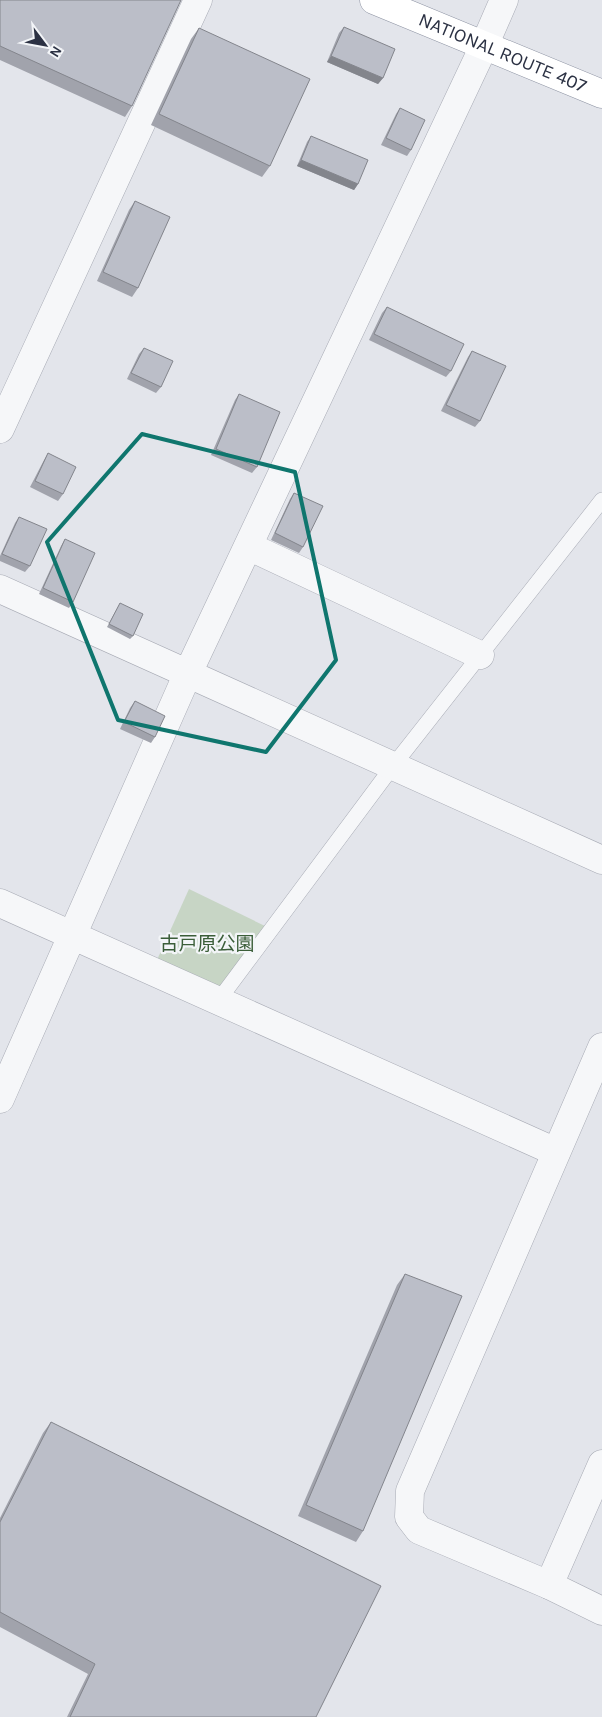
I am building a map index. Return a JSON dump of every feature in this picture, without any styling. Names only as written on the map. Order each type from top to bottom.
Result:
[{"type":"highway","name":"NATIONAL ROUTE 407","points":[[374,0],[602,94]]},
{"type":"street","points":[[0,428],[198,0]]},
{"type":"street","points":[[0,1099],[188,673],[504,0]]},
{"type":"street","points":[[248,546],[480,655]]},
{"type":"street","points":[[0,589],[602,860]]},
{"type":"street","points":[[0,903],[556,1152]]},
{"type":"street","points":[[602,1047],[596,1079],[556,1152],[410,1491],[409,1517],[419,1530],[549,1584],[602,1611]]},
{"type":"street","points":[[549,1584],[602,1464]]},
{"type":"lane","points":[[218,1001],[393,766],[602,500]]},
{"type":"highlighted area","points":[[142,434],[295,472],[336,660],[266,752],[118,720],[47,542]]},
{"type":"green space","name":"古戸原公園","points":[[189,889],[265,926],[218,1001],[152,971]]},
{"type":"building","points":[[0,0],[181,0],[132,106],[0,46]]},
{"type":"building","points":[[344,27],[395,49],[383,78],[331,56]]},
{"type":"building","points":[[199,28],[310,79],[270,166],[159,114]]},
{"type":"building","points":[[400,108],[425,120],[411,150],[386,138]]},
{"type":"building","points":[[311,136],[368,160],[358,184],[301,160]]},
{"type":"building","points":[[135,201],[170,217],[138,288],[103,272]]},
{"type":"building","points":[[387,307],[464,344],[451,371],[374,334]]},
{"type":"building","points":[[144,348],[173,361],[161,387],[131,373]]},
{"type":"building","points":[[472,351],[506,366],[480,421],[446,405]]},
{"type":"building","points":[[239,394],[280,412],[257,467],[216,449]]},
{"type":"building","points":[[48,453],[76,467],[63,494],[35,481]]},
{"type":"building","points":[[294,493],[323,506],[303,547],[275,533]]},
{"type":"building","points":[[19,517],[47,529],[30,566],[2,554]]},
{"type":"building","points":[[65,539],[95,553],[73,602],[43,588]]},
{"type":"building","points":[[120,603],[143,614],[133,636],[109,624]]},
{"type":"building","points":[[135,701],[165,716],[155,737],[124,722]]},
{"type":"building","points":[[405,1274],[462,1296],[363,1531],[306,1505]]},
{"type":"building","points":[[51,1422],[381,1586],[316,1717],[70,1717],[95,1664],[0,1612],[0,1522]]}]
